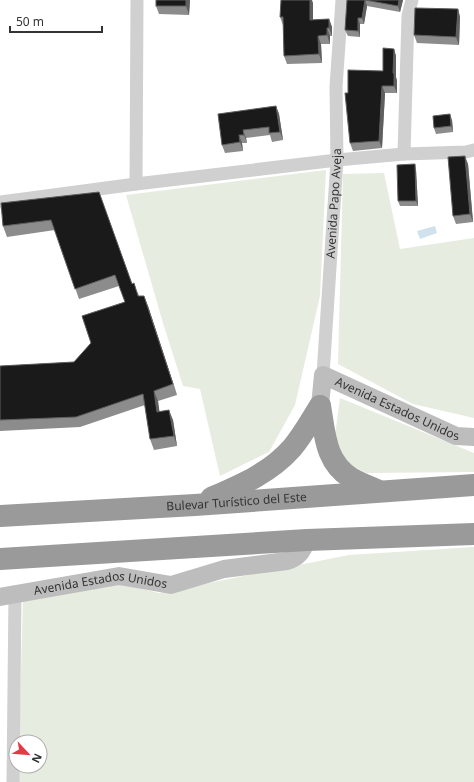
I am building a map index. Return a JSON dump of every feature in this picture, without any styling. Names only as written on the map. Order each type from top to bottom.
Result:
[{"type":"highway","points":[[320,406],[329,454],[340,469],[351,478],[382,492]]},
{"type":"highway","points":[[196,505],[246,483],[271,468],[292,447],[320,406]]},
{"type":"highway","name":"Bulevar Turístico del Este","points":[[0,516],[196,505],[474,485]]},
{"type":"highway","points":[[0,559],[307,540],[474,534]]},
{"type":"street","points":[[136,184],[138,0]]},
{"type":"street","name":"Avenida Papo Aveja","points":[[320,406],[337,160],[336,87],[342,0]]},
{"type":"street","points":[[404,154],[408,16],[412,0]]},
{"type":"street","points":[[0,202],[337,160],[404,154],[466,152],[474,150]]},
{"type":"street","name":"Avenida Estados Unidos","points":[[323,375],[456,436],[474,437]]},
{"type":"street","name":"Avenida Estados Unidos","points":[[8,596],[119,576],[171,585],[224,569],[286,561],[296,558],[303,550],[307,540]]},
{"type":"street","points":[[8,596],[13,782]]},
{"type":"shaded area","points":[[326,170],[320,296],[295,405],[269,452],[220,476],[200,389],[183,386],[126,195]]},
{"type":"shaded area","points":[[384,173],[400,249],[474,238],[474,418],[413,404],[338,364],[343,174]]},
{"type":"shaded area","points":[[340,398],[474,453],[474,472],[367,473],[344,463],[335,436]]},
{"type":"shaded area","points":[[474,547],[474,782],[19,782],[19,774],[48,774],[48,734],[19,734],[23,598],[121,584],[159,593],[349,555]]},
{"type":"water","points":[[435,226],[437,233],[420,239],[417,231]]},
{"type":"building","points":[[156,0],[186,0],[186,6],[156,6]]},
{"type":"building","points":[[281,0],[310,0],[310,20],[329,19],[327,35],[318,36],[319,54],[284,56],[283,17],[280,17]]},
{"type":"building","points":[[347,0],[365,0],[362,18],[358,18],[358,31],[345,30]]},
{"type":"building","points":[[365,0],[399,0],[398,6]]},
{"type":"building","points":[[415,8],[458,9],[456,37],[414,35]]},
{"type":"building","points":[[383,48],[394,49],[394,86],[382,86],[379,141],[350,143],[345,93],[348,93],[348,70],[383,71]]},
{"type":"building","points":[[276,106],[280,132],[269,133],[269,127],[243,130],[244,135],[239,135],[240,142],[222,145],[218,114]]},
{"type":"building","points":[[450,114],[451,126],[434,128],[433,116]]},
{"type":"building","points":[[465,156],[470,214],[453,216],[448,157]]},
{"type":"building","points":[[415,164],[416,201],[398,201],[397,165]]},
{"type":"building","points":[[99,192],[132,284],[134,283],[138,296],[144,296],[173,384],[154,391],[157,412],[169,410],[174,436],[150,439],[143,394],[76,417],[0,420],[0,366],[74,362],[91,343],[82,316],[125,302],[115,275],[75,289],[51,220],[3,226],[1,203]]}]
